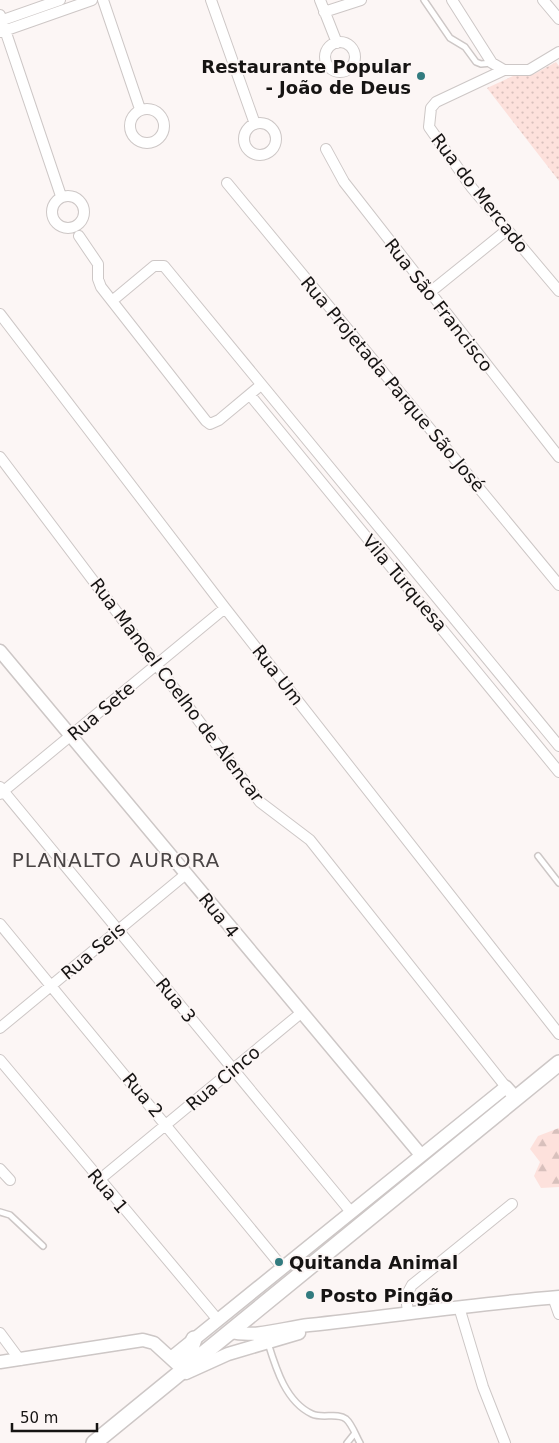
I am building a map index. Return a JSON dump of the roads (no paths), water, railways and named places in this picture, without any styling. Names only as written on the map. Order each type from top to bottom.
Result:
[{"type":"main road","points":[[94,1443],[108,1435],[511,1092],[559,1063]]},
{"type":"main road","points":[[177,1375],[194,1339]]},
{"type":"street","points":[[2,24],[60,0]]},
{"type":"street","points":[[2,24],[92,0]]},
{"type":"street","points":[[104,0],[140,109]]},
{"type":"street","points":[[211,0],[255,124]]},
{"type":"street","points":[[320,0],[337,43]]},
{"type":"street","points":[[324,12],[361,0]]},
{"type":"street","points":[[452,0],[492,63],[504,70],[529,70],[559,52]]},
{"type":"street","points":[[543,0],[559,19]]},
{"type":"street","points":[[2,24],[61,196]]},
{"type":"street","name":"Rua do Mercado","points":[[504,70],[445,96],[431,108],[429,127],[507,230],[559,291]]},
{"type":"street","name":"Rua São Francisco","points":[[326,149],[344,182],[559,457]]},
{"type":"street","name":"Rua Projetada Parque São José","points":[[227,183],[559,585]]},
{"type":"street","points":[[429,293],[507,230]]},
{"type":"street","points":[[79,236],[97,262],[99,283],[112,302],[208,423],[219,420],[261,385]]},
{"type":"street","name":"Vila Turquesa","points":[[112,302],[154,266],[164,266],[559,746]]},
{"type":"street","name":"Rua Um","points":[[2,320],[559,1034]]},
{"type":"street","name":"Vila Turquesa","points":[[250,395],[559,772]]},
{"type":"street","name":"Rua Manoel Coelho de Alencar","points":[[0,457],[260,802],[310,840],[511,1092]]},
{"type":"street","points":[[337,500],[348,490]]},
{"type":"street","name":"Rua Sete","points":[[1,791],[225,608]]},
{"type":"street","points":[[457,646],[470,636]]},
{"type":"street","name":"Rua 4","points":[[0,651],[421,1155]]},
{"type":"street","name":"Rua 3","points":[[1,791],[119,930],[351,1212]]},
{"type":"street","name":"Rua Seis","points":[[0,1028],[186,874]]},
{"type":"street","name":"Rua 2","points":[[0,924],[167,1124],[283,1268]]},
{"type":"street","name":"Rua Cinco","points":[[99,1180],[301,1013]]},
{"type":"street","name":"Rua 1","points":[[0,1060],[218,1320]]},
{"type":"street","points":[[171,1358],[421,1155],[511,1092]]},
{"type":"street","points":[[0,1169],[10,1180]]},
{"type":"street","points":[[408,1312],[406,1296],[412,1285],[512,1204]]},
{"type":"street","points":[[230,1332],[258,1334],[296,1326],[357,1320],[408,1312],[556,1297],[559,1314]]},
{"type":"street","points":[[459,1307],[483,1387],[505,1443]]},
{"type":"street","points":[[0,1362],[143,1340],[154,1343],[171,1358],[177,1375],[215,1359],[267,1342],[357,1320]]},
{"type":"street","points":[[0,1333],[20,1360]]},
{"type":"lane","points":[[424,0],[450,38],[465,47],[476,62],[492,63]]},
{"type":"lane","points":[[538,856],[559,882]]},
{"type":"lane","points":[[0,1212],[10,1216],[43,1246]]},
{"type":"lane","points":[[267,1342],[292,1400],[313,1415],[341,1416],[348,1420],[360,1443]]},
{"type":"lane","points":[[347,1443],[355,1434]]},
{"type":"place","name":"Restaurante Popular - João de Deus","points":[[421,76]]},
{"type":"place","name":"Quitanda Animal","points":[[279,1262]]},
{"type":"place","name":"Posto Pingão","points":[[310,1295]]},
{"type":"district","name":"PLANALTO AURORA","points":[[116,860]]}]
